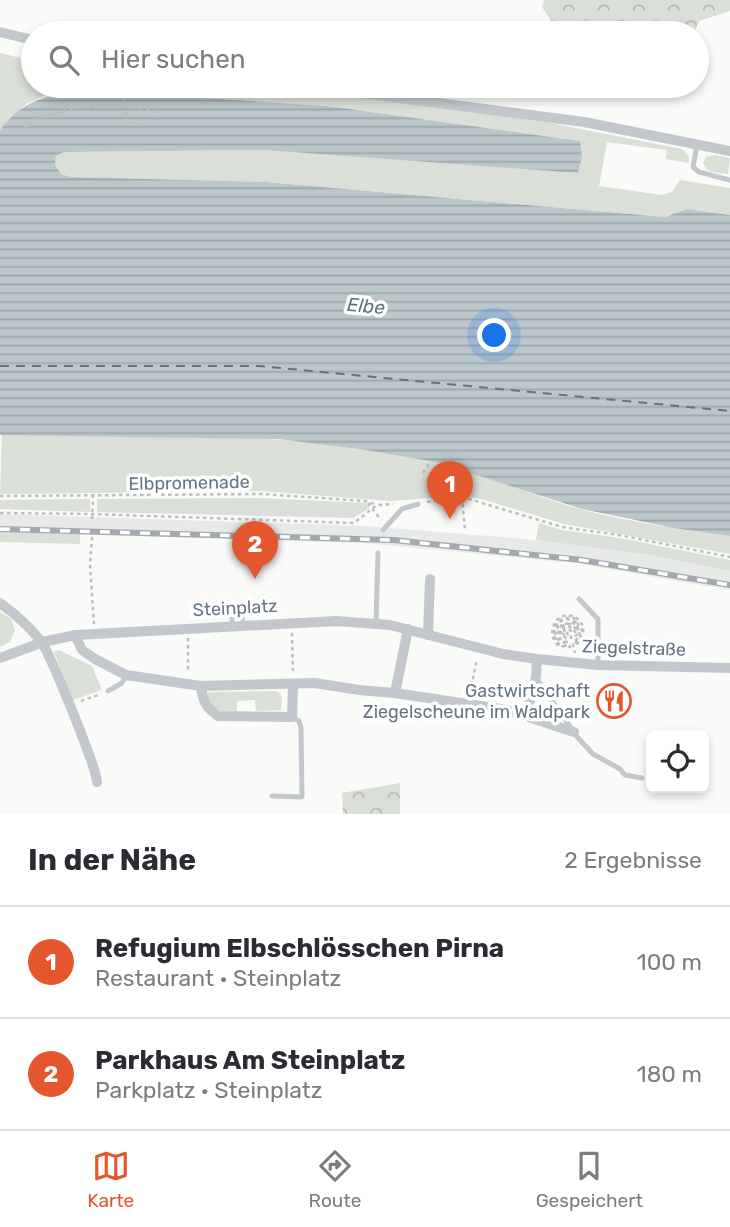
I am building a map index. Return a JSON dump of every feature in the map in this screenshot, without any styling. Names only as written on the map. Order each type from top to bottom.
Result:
[{"type":"street","points":[[0,32],[21,37]]},
{"type":"street","points":[[400,98],[584,122],[730,151]]},
{"type":"street","points":[[428,635],[430,579]]},
{"type":"street","points":[[0,603],[43,642],[97,776],[97,782]]},
{"type":"street","name":"Steinplatz","points":[[0,658],[43,642],[75,635],[335,621],[376,623],[408,629],[478,649],[537,659]]},
{"type":"street","points":[[395,693],[408,629]]},
{"type":"street","points":[[75,635],[82,650],[125,675],[201,686],[315,683],[395,693],[526,715],[574,732]]},
{"type":"street","points":[[526,715],[536,677],[537,659]]},
{"type":"street","name":"Ziegelstraße","points":[[537,659],[598,665],[729,670]]},
{"type":"street","points":[[201,686],[203,701],[218,716],[292,717],[293,684]]},
{"type":"lane","points":[[697,145],[693,167],[699,172],[730,180]]},
{"type":"lane","points":[[384,528],[402,509],[418,504]]},
{"type":"lane","points":[[376,623],[378,553]]},
{"type":"lane","points":[[579,599],[598,619],[598,665]]},
{"type":"lane","points":[[232,611],[237,626]]},
{"type":"lane","points":[[237,626],[241,611]]},
{"type":"lane","points":[[107,691],[122,683],[125,675]]},
{"type":"lane","points":[[536,677],[574,732],[593,754],[620,769],[625,775],[642,778]]},
{"type":"lane","points":[[272,796],[302,797],[301,728],[299,721],[292,717]]},
{"type":"path","points":[[125,98],[125,121],[140,125]]},
{"type":"path","points":[[24,127],[40,117],[60,111],[126,105],[160,112]]},
{"type":"path","points":[[423,473],[429,463]]},
{"type":"path","name":"Elbpromenade","points":[[0,496],[262,494],[367,502],[377,505],[373,509]]},
{"type":"path","points":[[92,519],[93,496]]},
{"type":"path","points":[[463,497],[465,531]]},
{"type":"path","points":[[418,504],[463,497],[562,527],[619,535],[730,557]]},
{"type":"path","points":[[367,502],[384,528]]},
{"type":"path","points":[[0,513],[354,523],[373,509]]},
{"type":"path","points":[[92,537],[90,565],[95,634]]},
{"type":"path","points":[[567,632],[568,638],[566,638],[560,633],[562,627],[569,623],[577,632],[574,633],[572,628],[567,626],[562,631],[563,635],[564,630],[568,629],[571,631],[571,638],[576,637],[578,632],[570,621],[562,624],[558,633],[560,639],[569,643],[568,648],[558,646],[551,633],[553,625],[558,618],[565,615],[574,616],[580,621],[584,631],[577,645],[575,643],[580,638],[582,630],[574,618],[558,621],[553,635],[559,644],[567,646],[557,639],[556,628],[565,620],[572,620],[578,625],[580,635],[573,644],[574,663]]},
{"type":"path","points":[[292,622],[293,684]]},
{"type":"path","points":[[188,628],[188,683]]},
{"type":"path","points":[[468,704],[478,649]]},
{"type":"path","points":[[69,705],[107,691]]},
{"type":"shaded area","points":[[0,514],[366,526],[536,540],[650,555],[730,571],[730,590],[575,563],[363,543],[0,532]]},
{"type":"green space","points":[[544,0],[730,0],[730,11],[699,21],[551,21],[542,7]]},
{"type":"green space","points":[[0,53],[21,58],[21,98],[40,98],[26,104],[0,130]]},
{"type":"green space","points":[[204,98],[364,98],[545,122],[682,149],[689,156],[689,163],[666,159],[667,150],[607,142],[599,186],[662,195],[672,192],[680,180],[730,188],[730,215],[687,209],[665,217],[266,182],[71,177],[61,174],[55,165],[56,156],[64,152],[266,150],[580,141],[328,106]]},
{"type":"green space","points":[[715,155],[730,158],[728,174],[712,172],[704,166],[706,157]]},
{"type":"green space","points":[[2,435],[275,439],[383,451],[455,467],[583,510],[638,522],[730,536],[730,554],[564,524],[481,499],[460,496],[390,501],[261,491],[0,494]]},
{"type":"green space","points":[[260,498],[366,503],[370,508],[353,518],[97,512],[97,499]]},
{"type":"green space","points":[[90,499],[90,512],[0,509],[0,500]]},
{"type":"green space","points":[[539,523],[562,530],[620,538],[730,560],[730,571],[650,555],[536,540]]},
{"type":"green space","points":[[0,532],[80,534],[80,544],[0,542]]},
{"type":"green space","points":[[0,612],[11,619],[15,630],[10,642],[0,647]]},
{"type":"green space","points":[[59,650],[92,666],[102,690],[73,700],[54,652]]},
{"type":"green space","points":[[209,692],[280,693],[282,699],[281,710],[256,711],[255,700],[237,701],[237,712],[216,711],[207,697]]},
{"type":"green space","points":[[400,783],[400,814],[343,814],[342,793]]},
{"type":"water","name":"Elbe","points":[[204,98],[328,106],[580,141],[582,157],[578,173],[266,150],[64,152],[56,156],[55,165],[61,174],[71,177],[266,182],[665,217],[687,209],[730,215],[730,536],[674,528],[582,509],[436,462],[360,449],[278,439],[0,435],[0,130],[20,110],[41,99]]},
{"type":"ferry route","points":[[0,366],[259,366],[730,411]]},
{"type":"railway","points":[[0,529],[393,540],[582,560],[730,585]]},
{"type":"place","name":"Refugium Elbschlösschen Pirna","points":[[450,519]]},
{"type":"place","name":"Parkhaus Am Steinplatz","points":[[255,579]]},
{"type":"place","name":"Gastwirtschaft Ziegelscheune im Waldpark","points":[[614,701]]}]
